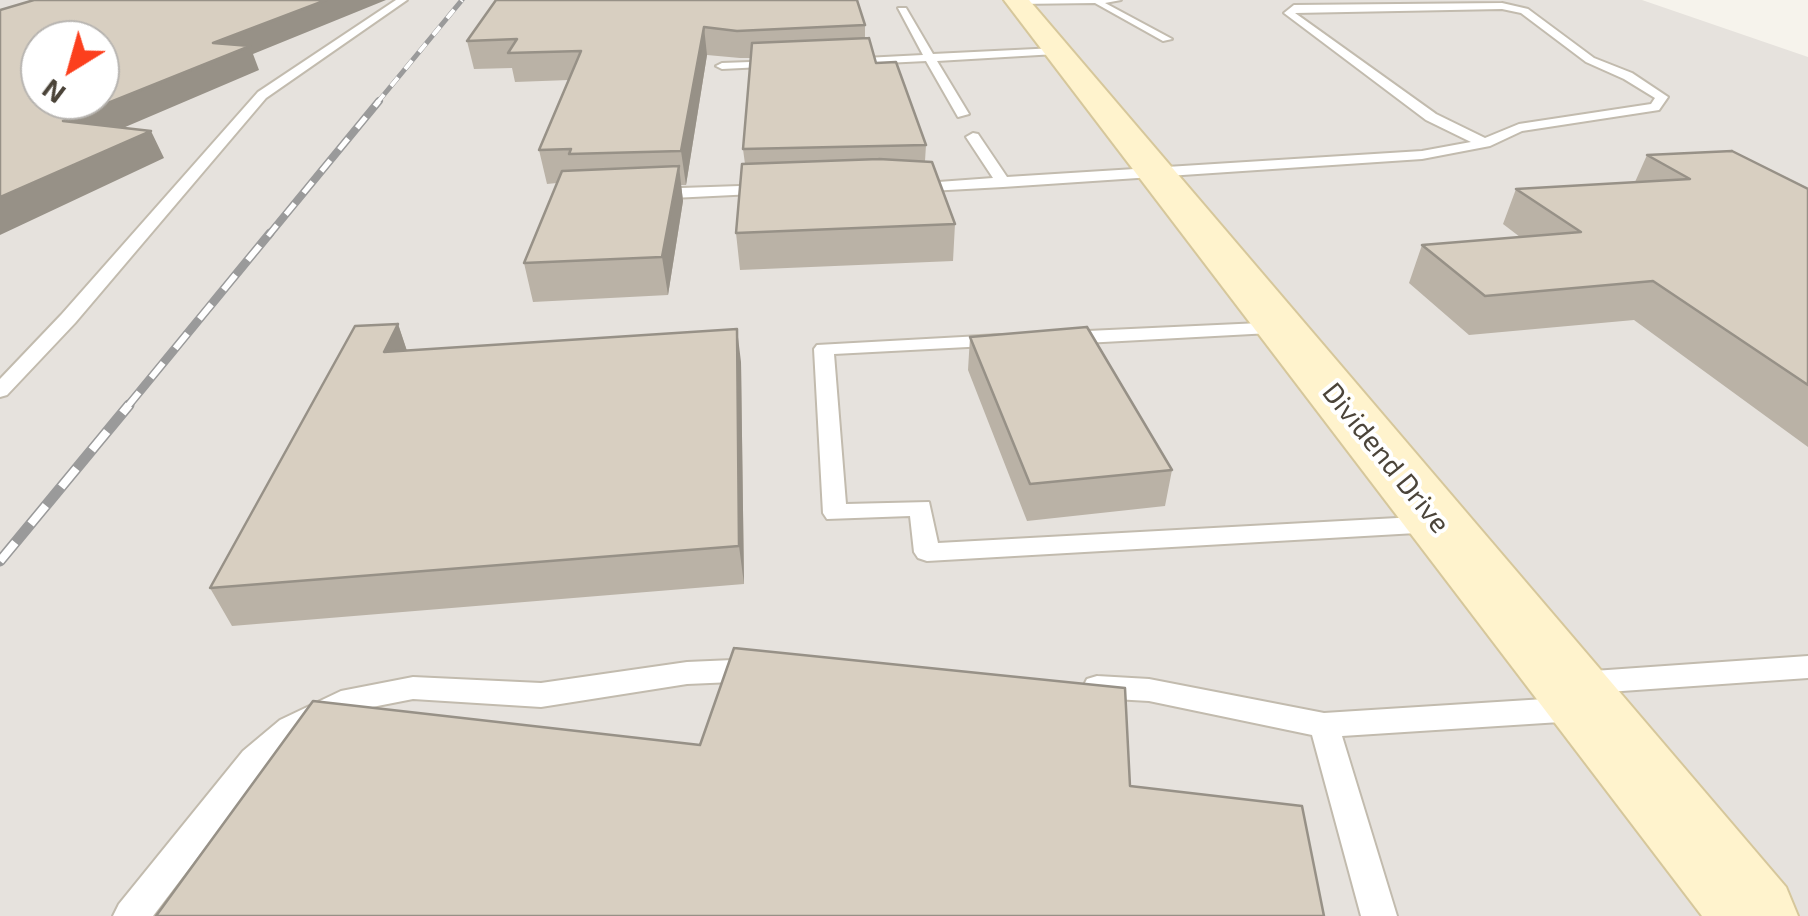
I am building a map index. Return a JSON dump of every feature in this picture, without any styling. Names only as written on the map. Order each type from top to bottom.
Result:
[{"type":"street","name":"Dividend Drive","points":[[1017,1],[1755,916]]},
{"type":"lane","points":[[0,390],[68,319],[262,95],[402,0]]},
{"type":"lane","points":[[1091,0],[1167,39]]},
{"type":"lane","points":[[1017,1],[1116,0]]},
{"type":"lane","points":[[894,186],[924,189],[1422,154],[1485,143],[1519,128],[1655,107],[1662,96],[1590,60],[1524,12],[1502,6],[1316,6],[1294,8],[1289,13],[1432,118],[1485,143]]},
{"type":"lane","points":[[902,10],[963,114]]},
{"type":"lane","points":[[830,62],[1056,51]]},
{"type":"lane","points":[[722,66],[794,64]]},
{"type":"lane","points":[[973,137],[1003,183]]},
{"type":"lane","points":[[634,194],[785,189]]},
{"type":"lane","points":[[1282,328],[824,349],[835,513],[920,508],[926,552],[1438,524]]},
{"type":"lane","points":[[1072,685],[1148,690],[1324,726],[1808,667]]},
{"type":"lane","points":[[131,916],[254,760],[291,729],[351,699],[413,688],[540,695],[688,673],[787,669]]},
{"type":"lane","points":[[1324,726],[1379,916]]},
{"type":"shaded area","points":[[0,0],[1642,0],[1808,57],[1808,916],[0,916]]},
{"type":"building","points":[[34,0],[326,0],[213,43],[250,46],[120,98],[120,20],[20,20],[20,120],[65,120],[151,131],[0,197],[0,10]]},
{"type":"building","points":[[496,0],[857,0],[865,25],[737,31],[704,27],[681,151],[569,154],[571,149],[539,150],[581,51],[508,53],[517,39],[467,41]]},
{"type":"building","points":[[869,38],[876,63],[896,62],[926,145],[743,149],[752,43]]},
{"type":"building","points":[[1732,151],[1808,189],[1808,385],[1653,281],[1485,296],[1422,245],[1581,232],[1516,189],[1690,179],[1647,155]]},
{"type":"building","points":[[879,159],[932,162],[955,224],[736,233],[742,164]]},
{"type":"building","points":[[679,166],[662,257],[524,263],[562,171]]},
{"type":"building","points":[[398,324],[384,352],[737,329],[739,546],[210,588],[355,326]]},
{"type":"building","points":[[1087,327],[1172,470],[1030,484],[970,337]]},
{"type":"building","points":[[734,648],[1125,688],[1130,786],[1302,806],[1324,916],[156,916],[313,701],[700,745]]},
{"type":"railway","points":[[377,103],[462,0]]},
{"type":"railway","points":[[268,236],[379,101]]},
{"type":"railway","points":[[127,407],[270,233]]},
{"type":"railway","points":[[0,561],[129,405]]}]
